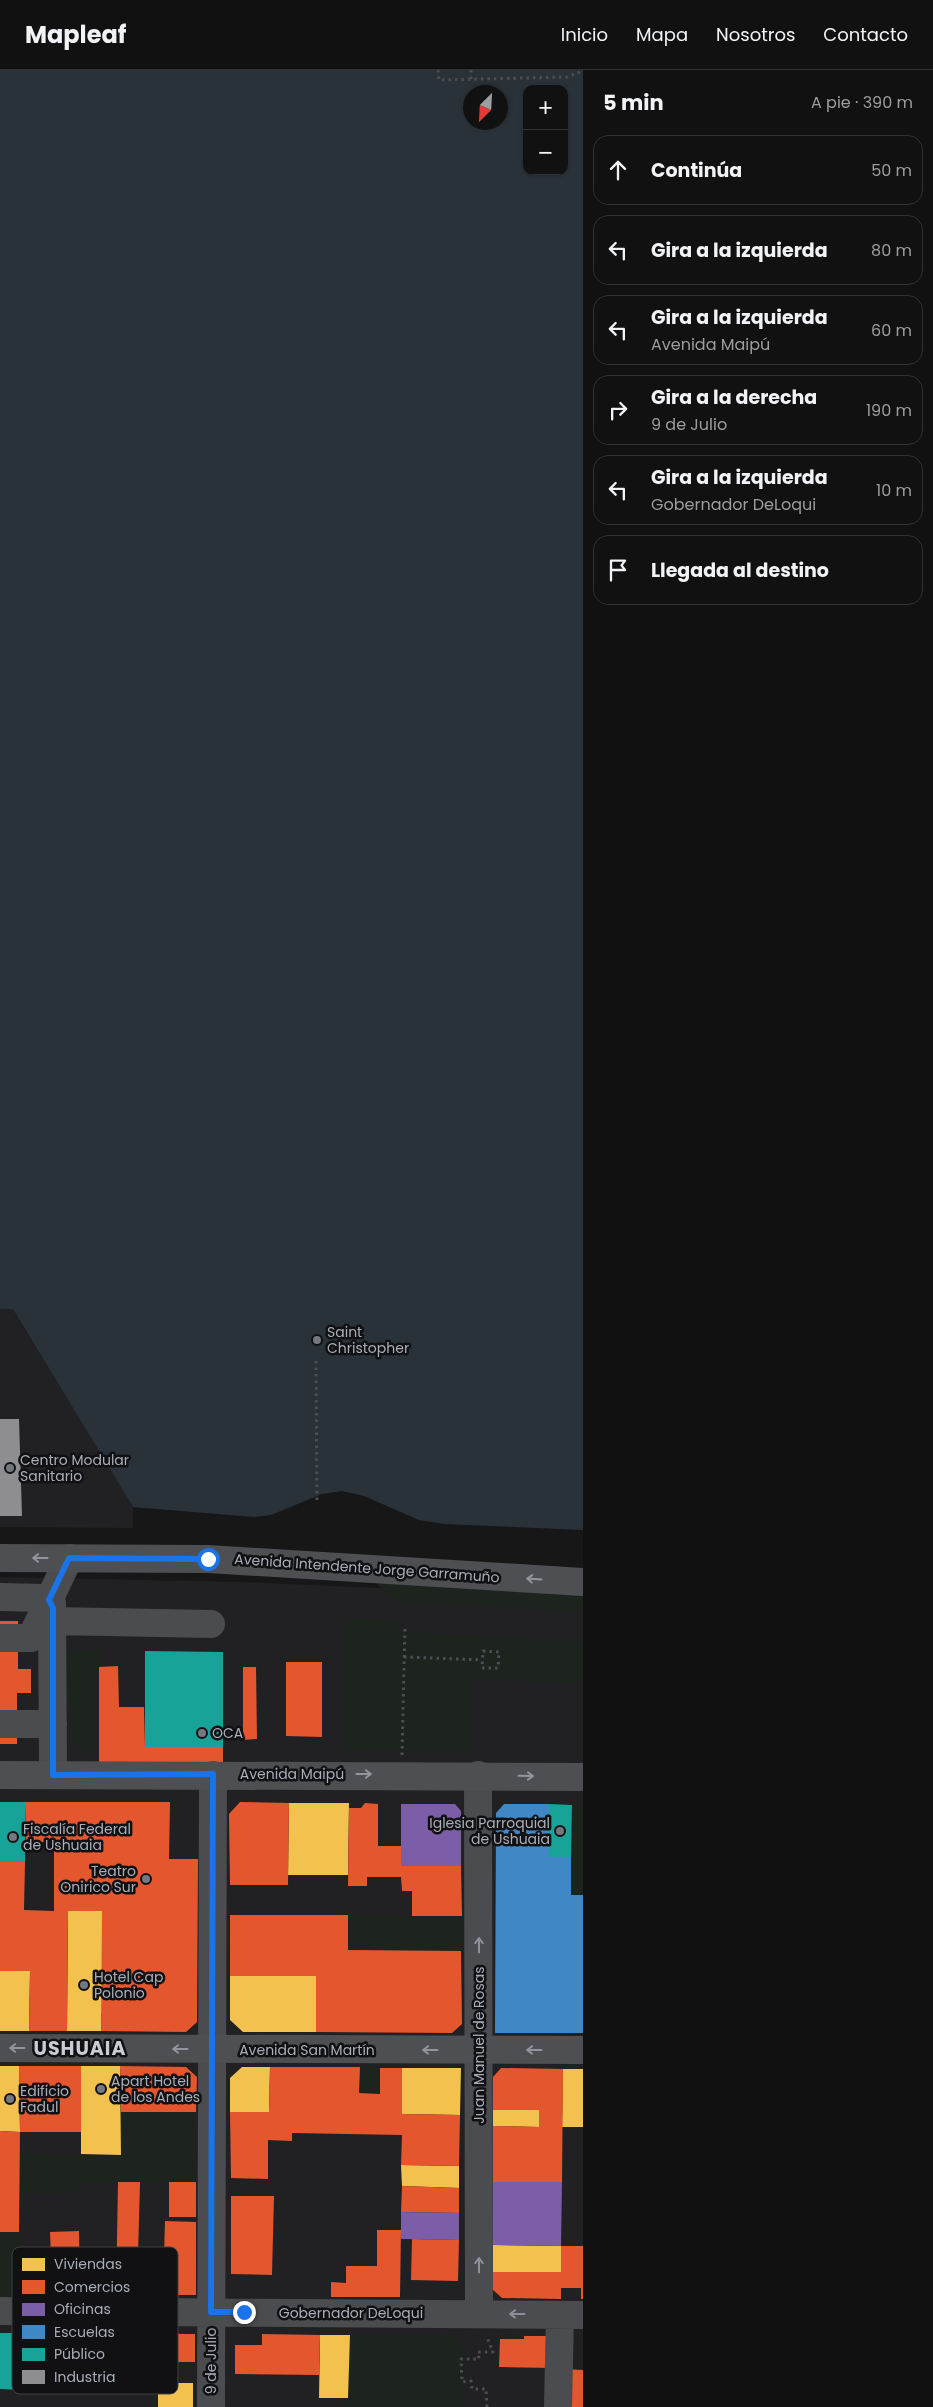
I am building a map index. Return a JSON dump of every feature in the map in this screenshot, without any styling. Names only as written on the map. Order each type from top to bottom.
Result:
[{"type":"main road","name":"Avenida Intendente Jorge Garramuño","points":[[0,1558],[208,1559],[583,1582]]},
{"type":"main road","name":"Avenida Maipú","points":[[0,1775],[583,1776]]},
{"type":"main road","name":"Avenida San Martín","points":[[0,2048],[583,2050]]},
{"type":"street","points":[[0,1638],[31,1638],[51,1610],[69,1558]]},
{"type":"street","points":[[0,1597],[51,1610],[211,1624]]},
{"type":"street","points":[[51,1610],[53,1775]]},
{"type":"street","points":[[0,1724],[53,1724]]},
{"type":"street","name":"9 de Julio","points":[[211,2407],[213,1774]]},
{"type":"street","name":"Juan Manuel de Rosas","points":[[478,1775],[479,2314]]},
{"type":"street","name":"Gobernador DeLoqui","points":[[178,2312],[571,2315]]},
{"type":"street","points":[[558,2407],[571,2315]]},
{"type":"path","points":[[438,70],[439,80],[567,77],[583,71]]},
{"type":"path","points":[[471,70],[472,79]]},
{"type":"path","points":[[316,1361],[317,1504]]},
{"type":"path","points":[[402,1758],[405,1626]]},
{"type":"path","points":[[483,1651],[499,1652],[498,1668],[482,1668],[482,1660],[483,1651]]},
{"type":"path","points":[[404,1657],[482,1660]]},
{"type":"path","points":[[479,2314],[493,2352],[478,2352],[479,2359],[461,2359],[462,2382],[471,2381],[472,2389],[486,2389],[487,2407]]},
{"type":"shaded area","points":[[0,70],[583,70],[583,1530],[444,1524],[419,1520],[364,1496],[342,1491],[322,1494],[271,1515],[254,1517],[133,1507],[13,1309],[0,1309]]},
{"type":"shaded area","points":[[0,1309],[13,1309],[133,1507],[133,1528],[0,1527]]},
{"type":"shaded area","points":[[0,1577],[240,1582],[583,1597],[583,2407],[0,2407]]},
{"type":"shaded area","points":[[373,1580],[583,1595],[583,1612],[400,1601],[390,1596]]},
{"type":"shaded area","points":[[348,1618],[398,1619],[398,1631],[583,1642],[583,1682],[469,1680],[468,1752],[347,1750]]},
{"type":"shaded area","points":[[58,1650],[99,1650],[99,1754],[84,1752],[72,1740],[70,1702],[65,1693]]},
{"type":"shaded area","points":[[572,1805],[583,1805],[583,1895],[571,1895]]},
{"type":"shaded area","points":[[348,1915],[462,1916],[461,1951],[348,1950]]},
{"type":"shaded area","points":[[360,2067],[380,2068],[380,2094],[359,2093]]},
{"type":"shaded area","points":[[121,2112],[196,2112],[196,2182],[79,2182],[79,2193],[19,2193],[19,2154],[120,2155]]},
{"type":"shaded area","points":[[0,2232],[19,2232],[19,2247],[12,2247],[12,2295],[0,2295]]},
{"type":"shaded area","points":[[350,2335],[453,2335],[465,2349],[465,2407],[348,2407]]},
{"type":"building: Viviendas","points":[[289,1803],[349,1803],[348,1875],[288,1875]]},
{"type":"building: Viviendas","name":"Hotel Cap Polonio","points":[[68,1911],[102,1911],[102,1956],[140,1956],[140,2014],[101,2013],[101,2031],[67,2031]]},
{"type":"building: Viviendas","points":[[0,1971],[30,1971],[29,2031],[0,2031]]},
{"type":"building: Viviendas","points":[[230,1976],[316,1976],[316,2032],[243,2032],[230,2020]]},
{"type":"building: Viviendas","name":"Edificio Fadul","points":[[0,2066],[19,2066],[20,2132],[0,2131]]},
{"type":"building: Viviendas","name":"Apart Hotel de los Andes","points":[[81,2066],[120,2066],[121,2155],[81,2154]]},
{"type":"building: Viviendas","points":[[242,2067],[270,2067],[269,2112],[230,2112],[230,2078]]},
{"type":"building: Viviendas","points":[[402,2068],[461,2068],[460,2115],[402,2114]]},
{"type":"building: Viviendas","points":[[563,2069],[583,2069],[583,2127],[562,2127]]},
{"type":"building: Viviendas","points":[[493,2110],[539,2110],[539,2127],[493,2126]]},
{"type":"building: Viviendas","points":[[401,2165],[459,2166],[459,2188],[402,2186]]},
{"type":"building: Viviendas","points":[[493,2245],[561,2246],[561,2272],[493,2272]]},
{"type":"building: Viviendas","points":[[320,2335],[350,2335],[348,2398],[319,2398]]},
{"type":"building: Viviendas","points":[[178,2383],[193,2383],[193,2407],[158,2407],[158,2394],[178,2394]]},
{"type":"building: Comercios","points":[[0,1621],[18,1621],[18,1669],[31,1669],[31,1693],[17,1693],[17,1744],[0,1744]]},
{"type":"building: Comercios","points":[[286,1662],[322,1662],[322,1737],[286,1736]]},
{"type":"building: Comercios","points":[[118,1666],[119,1707],[144,1707],[145,1747],[223,1747],[223,1762],[99,1762],[99,1667]]},
{"type":"building: Comercios","points":[[243,1667],[256,1667],[257,1739],[243,1740]]},
{"type":"building: Comercios","points":[[26,1802],[170,1802],[169,1859],[198,1859],[197,2022],[186,2032],[101,2031],[102,1911],[68,1911],[67,2031],[29,2031],[30,1971],[0,1971],[0,1862],[25,1862],[24,1910],[54,1911],[54,1842],[26,1842]]},
{"type":"building: Comercios","points":[[240,1802],[289,1803],[288,1885],[230,1885],[229,1814]]},
{"type":"building: Comercios","points":[[365,1803],[378,1804],[378,1846],[402,1846],[401,1866],[461,1866],[462,1916],[412,1916],[412,1891],[402,1891],[401,1877],[367,1877],[367,1886],[348,1886],[349,1808],[361,1808]]},
{"type":"building: Comercios","points":[[230,1915],[348,1915],[348,1950],[461,1951],[462,2024],[452,2033],[316,2032],[316,1976],[230,1976]]},
{"type":"building: Comercios","points":[[19,2066],[81,2066],[81,2132],[20,2132]]},
{"type":"building: Comercios","points":[[120,2066],[186,2067],[197,2077],[196,2112],[121,2112]]},
{"type":"building: Comercios","points":[[270,2067],[360,2067],[359,2093],[380,2094],[380,2068],[402,2068],[402,2114],[460,2115],[459,2166],[401,2165],[402,2135],[292,2133],[292,2141],[268,2140],[268,2179],[231,2178],[230,2112],[269,2112]]},
{"type":"building: Comercios","points":[[501,2068],[563,2069],[562,2182],[493,2182],[493,2126],[539,2127],[539,2110],[493,2110],[493,2077]]},
{"type":"building: Comercios","points":[[0,2131],[20,2132],[19,2232],[0,2232]]},
{"type":"building: Comercios","points":[[118,2182],[140,2182],[138,2247],[117,2247]]},
{"type":"building: Comercios","points":[[169,2182],[196,2182],[196,2217],[169,2217]]},
{"type":"building: Comercios","points":[[402,2186],[459,2188],[459,2213],[401,2212]]},
{"type":"building: Comercios","points":[[231,2196],[274,2196],[272,2275],[231,2274]]},
{"type":"building: Comercios","points":[[165,2221],[196,2222],[196,2295],[178,2295],[178,2247],[164,2247]]},
{"type":"building: Comercios","points":[[377,2230],[401,2230],[400,2297],[331,2297],[331,2282],[346,2283],[346,2266],[377,2266]]},
{"type":"building: Comercios","points":[[79,2231],[79,2247],[51,2247],[50,2232]]},
{"type":"building: Comercios","points":[[412,2239],[459,2240],[458,2281],[411,2280]]},
{"type":"building: Comercios","points":[[561,2246],[583,2246],[583,2299],[581,2299],[581,2288],[561,2288],[561,2299],[502,2298],[492,2289],[493,2272],[561,2272]]},
{"type":"building: Comercios","points":[[178,2334],[195,2334],[195,2362],[178,2362]]},
{"type":"building: Comercios","points":[[262,2334],[320,2335],[319,2375],[235,2374],[235,2345],[262,2345]]},
{"type":"building: Comercios","points":[[524,2336],[554,2336],[554,2368],[499,2367],[500,2339],[524,2339]]},
{"type":"building: Comercios","points":[[564,2369],[583,2370],[583,2407],[563,2407]]},
{"type":"building: Oficinas","points":[[401,1804],[455,1804],[461,1811],[461,1866],[401,1866]]},
{"type":"building: Oficinas","points":[[493,2182],[562,2182],[561,2246],[493,2245]]},
{"type":"building: Oficinas","points":[[401,2212],[459,2213],[459,2240],[401,2239]]},
{"type":"building: Escuelas","points":[[504,1804],[549,1804],[549,1857],[571,1857],[571,1895],[583,1895],[583,2033],[495,2033],[496,1813]]},
{"type":"building: Público","points":[[145,1651],[223,1652],[223,1747],[145,1747]]},
{"type":"building: Público","name":"Fiscalía Federal de Ushuaia","points":[[0,1802],[26,1802],[25,1862],[0,1862]]},
{"type":"building: Público","name":"Iglesia Parroquial de Ushuaia","points":[[549,1804],[572,1805],[571,1857],[549,1857]]},
{"type":"building: Público","points":[[0,2333],[12,2333],[12,2390],[0,2389]]},
{"type":"building: Industria","name":"Centro Modular Sanitario","points":[[0,1419],[19,1419],[22,1516],[0,1516]]},
{"type":"place","name":"Saint Christopher","points":[[317,1340]]},
{"type":"place","name":"Centro Modular Sanitario","points":[[10,1468]]},
{"type":"place","name":"OCA","points":[[202,1733]]},
{"type":"place","name":"Iglesia Parroquial de Ushuaia","points":[[560,1831]]},
{"type":"place","name":"Fiscalía Federal de Ushuaia","points":[[13,1837]]},
{"type":"place","name":"Teatro Onirico Sur","points":[[146,1879]]},
{"type":"place","name":"Hotel Cap Polonio","points":[[84,1985]]},
{"type":"place","name":"Apart Hotel de los Andes","points":[[101,2089]]},
{"type":"place","name":"Edificio Fadul","points":[[10,2099]]},
{"type":"district","name":"USHUAIA","points":[[80,2048]]},
{"type":"route","points":[[208,1559],[69,1558],[49,1600],[53,1608],[53,1775],[213,1774],[211,2312],[244,2312]]}]
